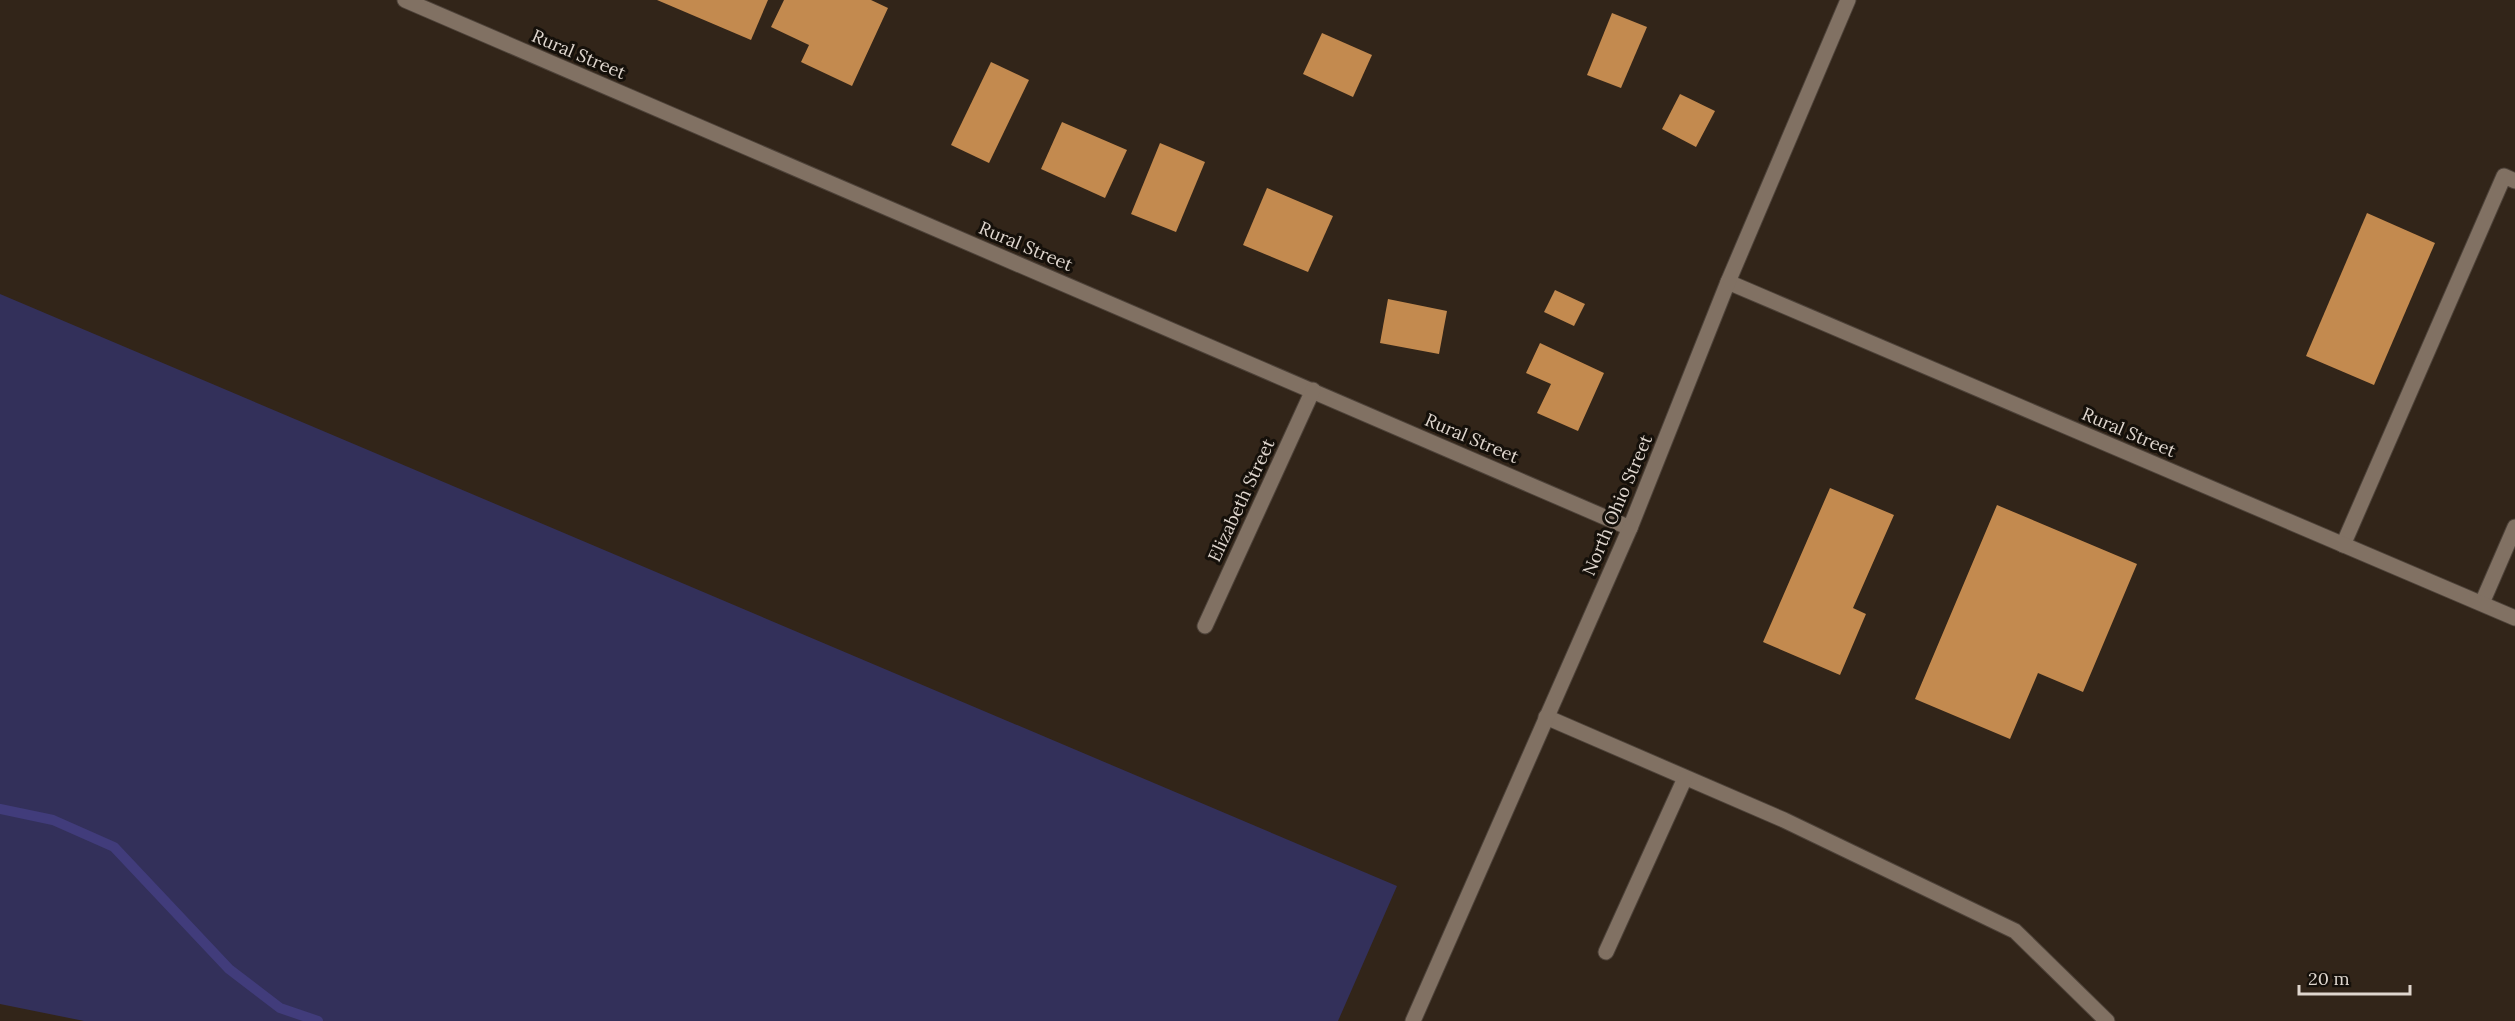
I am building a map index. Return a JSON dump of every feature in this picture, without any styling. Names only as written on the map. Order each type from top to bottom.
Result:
[{"type":"street","name":"Rural Street","points":[[405,0],[1630,528]]},
{"type":"street","name":"North Ohio Street","points":[[1413,1021],[1630,528],[1728,282],[1848,0]]},
{"type":"street","points":[[2343,545],[2504,176],[2515,181]]},
{"type":"street","name":"Rural Street","points":[[1728,282],[2515,618]]},
{"type":"street","name":"Elizabeth Street","points":[[1205,626],[1312,390]]},
{"type":"street","points":[[2482,603],[2515,526]]},
{"type":"street","points":[[1546,717],[1784,820],[2015,931],[2107,1021]]},
{"type":"street","points":[[1606,952],[1685,778]]},
{"type":"shaded area","points":[[0,294],[1397,886],[1338,1021],[84,1021],[0,1004]]},
{"type":"building","points":[[657,0],[768,0],[751,40]]},
{"type":"building","points":[[784,0],[871,0],[888,8],[852,86],[801,62],[809,45],[771,27]]},
{"type":"building","points":[[1612,13],[1647,27],[1621,88],[1587,75]]},
{"type":"building","points":[[1322,33],[1372,55],[1353,97],[1303,74]]},
{"type":"building","points":[[991,62],[1029,80],[989,163],[951,145]]},
{"type":"building","points":[[1680,94],[1715,111],[1696,147],[1662,129]]},
{"type":"building","points":[[1062,122],[1127,150],[1105,198],[1041,169]]},
{"type":"building","points":[[1160,143],[1205,162],[1176,232],[1131,214]]},
{"type":"building","points":[[1267,188],[1333,216],[1308,272],[1243,245]]},
{"type":"building","points":[[2367,213],[2435,243],[2374,385],[2306,356]]},
{"type":"building","points":[[1555,290],[1585,304],[1574,326],[1544,312]]},
{"type":"building","points":[[1388,299],[1447,311],[1439,354],[1380,343]]},
{"type":"building","points":[[1540,343],[1604,373],[1578,431],[1537,413],[1551,384],[1526,373]]},
{"type":"building","points":[[1830,488],[1894,515],[1853,608],[1866,614],[1840,675],[1763,642]]},
{"type":"building","points":[[1997,505],[2137,564],[2083,692],[2038,673],[2010,739],[1915,699]]},
{"type":"waterway","points":[[0,809],[53,820],[114,847],[229,969],[280,1008],[318,1021]]}]
